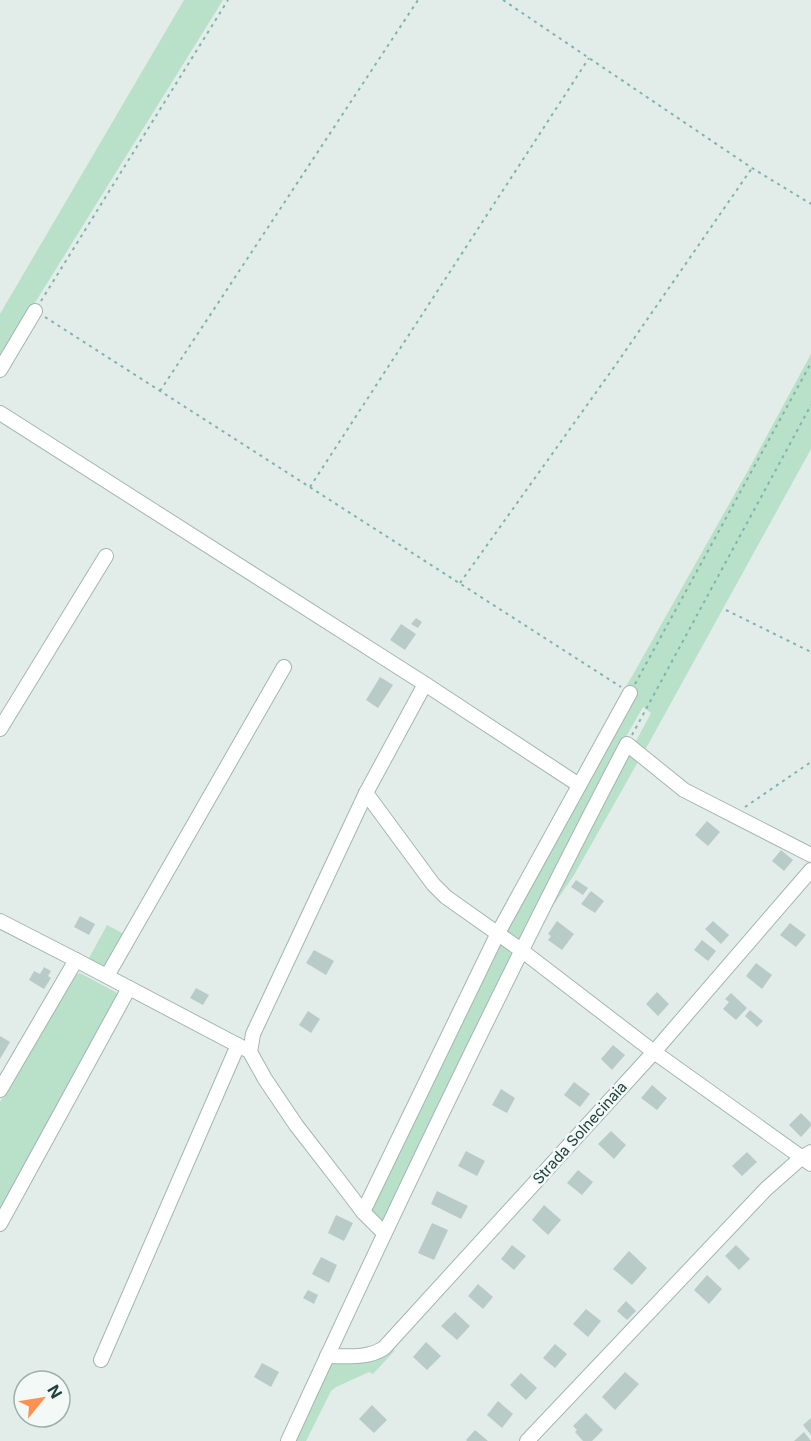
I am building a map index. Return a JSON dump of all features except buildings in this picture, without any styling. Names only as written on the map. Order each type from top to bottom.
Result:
[{"type":"street","points":[[0,370],[35,311]]},
{"type":"street","points":[[0,413],[579,785]]},
{"type":"street","points":[[0,729],[106,556]]},
{"type":"street","points":[[107,976],[284,667]]},
{"type":"street","points":[[101,1360],[244,1049],[366,793],[425,684]]},
{"type":"street","points":[[363,1212],[498,933],[630,693]]},
{"type":"street","points":[[288,1441],[384,1233],[521,950],[627,744],[684,790],[811,855]]},
{"type":"street","points":[[366,793],[433,884],[446,897],[521,950],[654,1052],[808,1158],[766,1189],[527,1441]]},
{"type":"street","name":"Strada Solnecinaia","points":[[327,1356],[366,1356],[384,1348],[654,1052],[811,870]]},
{"type":"street","points":[[0,921],[244,1049],[296,1125],[363,1212],[384,1233]]},
{"type":"street","points":[[0,1090],[76,960]]},
{"type":"street","points":[[0,1224],[129,988]]},
{"type":"path","points":[[228,0],[35,311],[630,693],[811,363]]},
{"type":"path","points":[[160,391],[418,0]]},
{"type":"path","points":[[503,0],[752,168],[811,204]]},
{"type":"path","points":[[310,488],[589,58]]},
{"type":"path","points":[[460,583],[617,363],[752,168]]},
{"type":"path","points":[[627,744],[811,405]]},
{"type":"path","points":[[726,610],[811,652]]},
{"type":"path","points":[[733,815],[811,762]]},
{"type":"green space","points":[[184,0],[223,0],[0,359],[0,314]]},
{"type":"green space","points":[[811,354],[811,449],[644,752],[635,743],[651,713],[643,707],[520,943],[504,931],[631,699],[622,694]]},
{"type":"green space","points":[[628,749],[639,760],[574,875],[552,907],[548,904]]},
{"type":"green space","points":[[107,925],[124,934],[104,970],[88,960]]},
{"type":"green space","points":[[499,939],[514,951],[382,1225],[368,1211]]},
{"type":"green space","points":[[80,973],[119,994],[0,1216],[0,1102],[73,976]]},
{"type":"green space","points":[[389,1348],[395,1350],[373,1374],[369,1372],[331,1391],[306,1441],[293,1441],[327,1365],[334,1361]]}]
